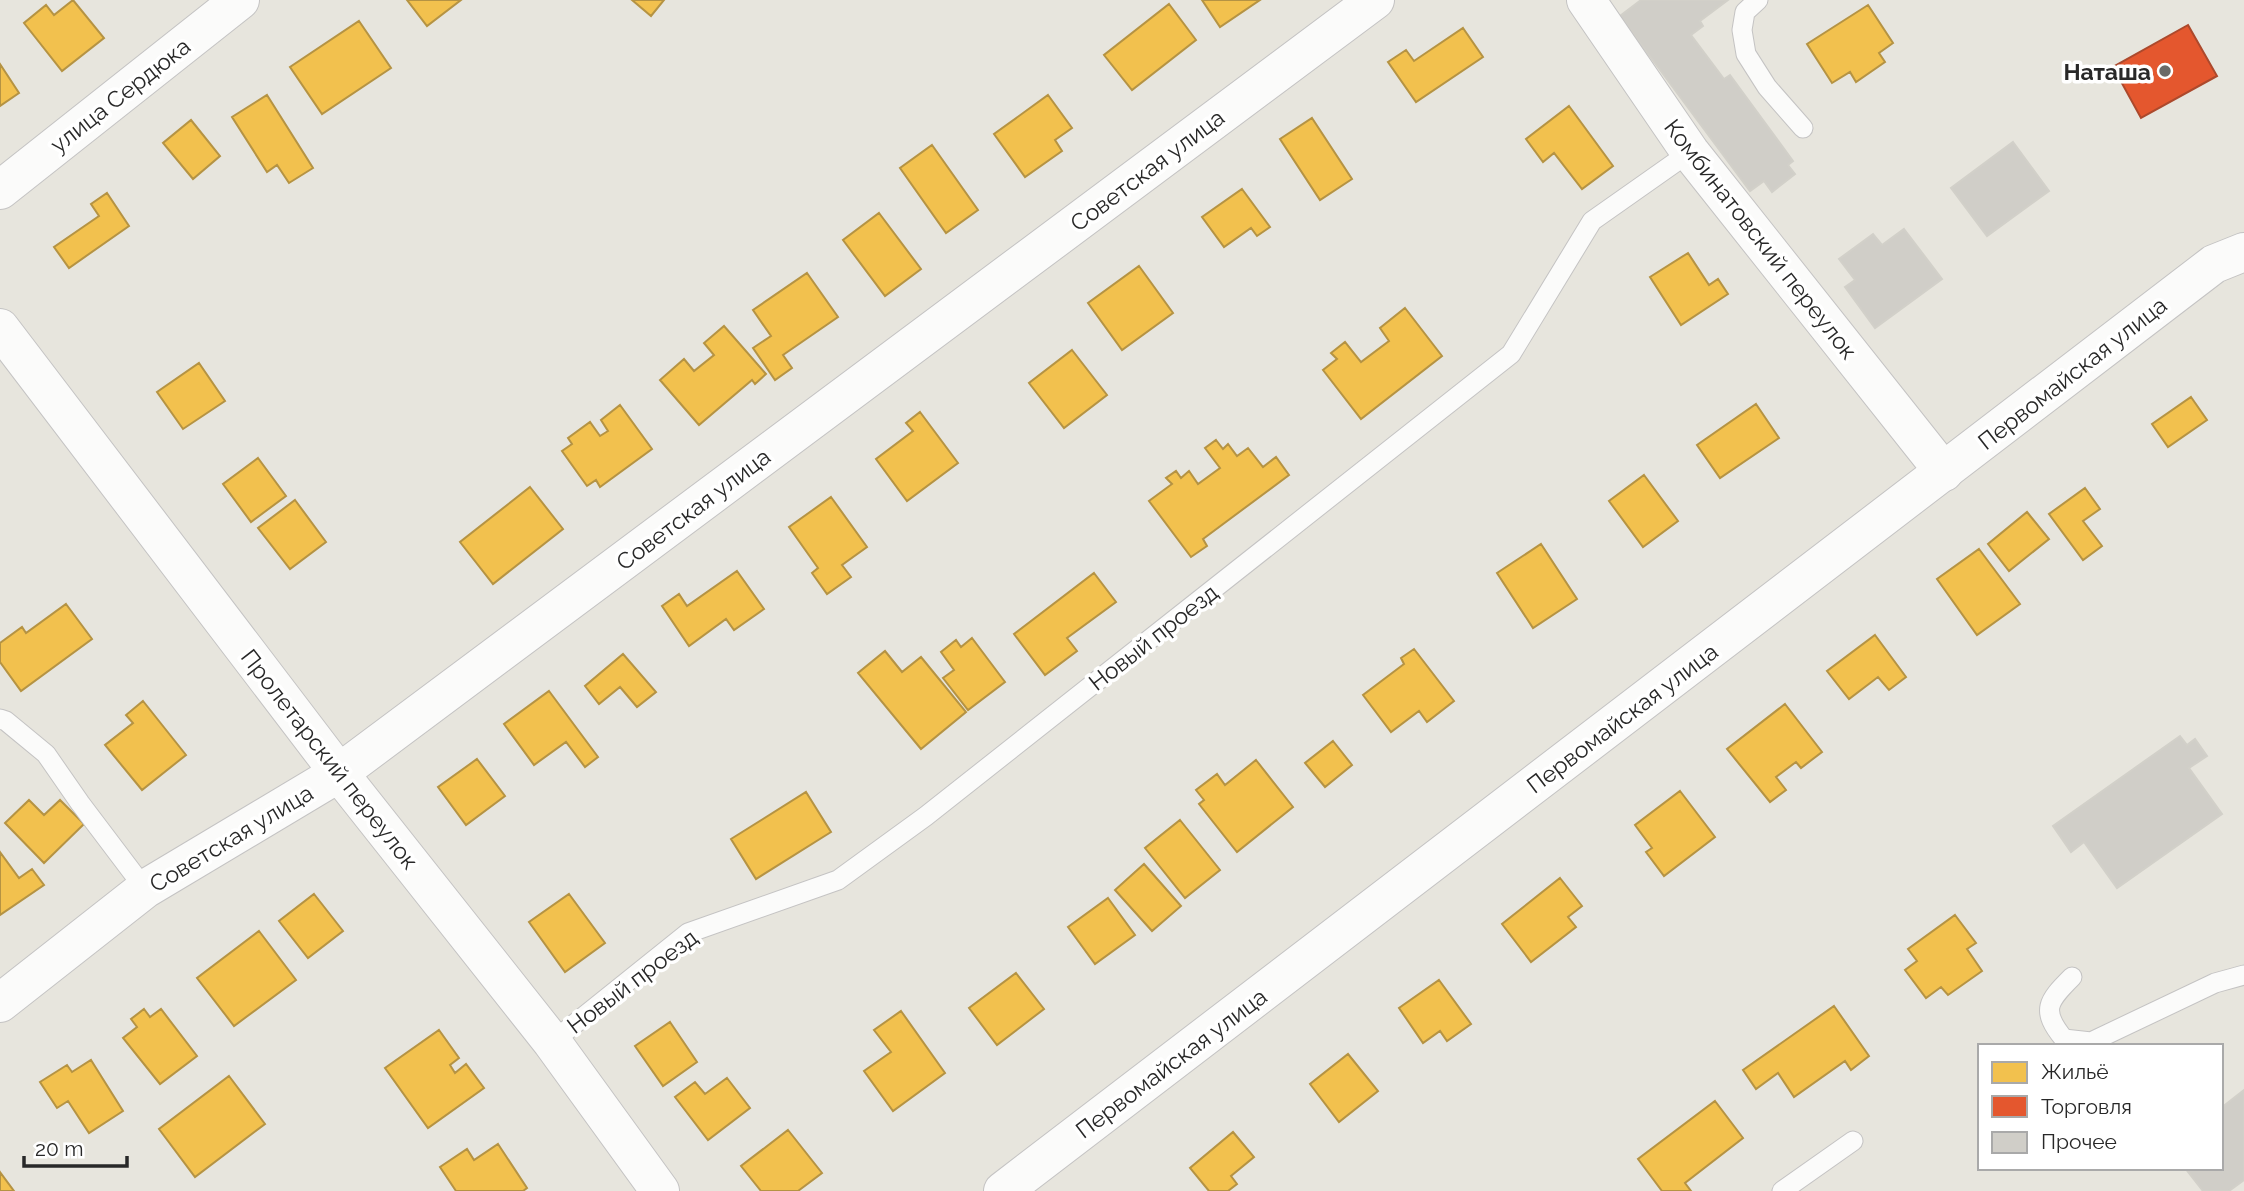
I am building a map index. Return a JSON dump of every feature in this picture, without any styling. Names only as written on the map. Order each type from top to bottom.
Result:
[{"type":"street","name":"улица Сердюка","points":[[0,190],[240,0]]},
{"type":"street","name":"Советская улица","points":[[0,1003],[145,889],[339,773],[1376,0]]},
{"type":"street","name":"Комбинатовский переулок","points":[[1586,0],[1690,152],[1944,472]]},
{"type":"street","name":"Первомайская улица","points":[[1003,1191],[2214,264],[2244,252]]},
{"type":"street","name":"Пролетарский переулок","points":[[0,328],[339,773],[552,1042],[660,1191]]},
{"type":"lane","points":[[1758,0],[1745,12],[1742,30],[1746,54],[1767,86],[1802,128]]},
{"type":"lane","name":"Новый проезд","points":[[552,1042],[688,933],[838,880],[926,816],[1511,354],[1592,221],[1690,152]]},
{"type":"lane","points":[[0,719],[6,720],[46,754],[145,889]]},
{"type":"lane","points":[[2072,977],[2053,995],[2050,1022],[2064,1039],[2091,1042],[2215,983],[2244,975]]},
{"type":"lane","points":[[1782,1191],[1853,1142]]},
{"type":"building: Жильё","points":[[73,0],[104,38],[62,71],[24,23],[46,5],[54,15]]},
{"type":"building: Жильё","points":[[407,0],[461,0],[427,26]]},
{"type":"building: Жильё","points":[[632,0],[664,0],[651,16]]},
{"type":"building: Жильё","points":[[1202,0],[1260,0],[1220,27]]},
{"type":"building: Жильё","points":[[1169,4],[1196,40],[1132,90],[1104,55]]},
{"type":"building: Жильё","points":[[1868,5],[1893,43],[1879,53],[1885,62],[1856,82],[1850,72],[1832,83],[1807,44]]},
{"type":"building: Жильё","points":[[359,21],[391,68],[322,114],[290,67]]},
{"type":"building: Жильё","points":[[1463,28],[1483,57],[1416,102],[1388,62],[1406,50],[1414,61]]},
{"type":"building: Жильё","points":[[0,64],[19,93],[0,106]]},
{"type":"building: Жильё","points":[[267,95],[313,168],[289,183],[277,165],[267,172],[232,117]]},
{"type":"building: Жильё","points":[[1048,95],[1072,128],[1055,140],[1062,151],[1025,177],[994,134]]},
{"type":"building: Жильё","points":[[1569,106],[1613,166],[1582,189],[1554,153],[1543,162],[1526,139]]},
{"type":"building: Жильё","points":[[1312,118],[1352,179],[1320,200],[1280,139]]},
{"type":"building: Жильё","points":[[191,120],[220,156],[193,179],[163,143]]},
{"type":"building: Жильё","points":[[932,145],[978,210],[946,233],[900,168]]},
{"type":"building: Жильё","points":[[1242,189],[1270,227],[1257,236],[1251,228],[1224,247],[1202,217]]},
{"type":"building: Жильё","points":[[107,193],[129,226],[69,268],[54,247],[99,216],[91,204]]},
{"type":"building: Жильё","points":[[879,213],[921,269],[885,296],[843,240]]},
{"type":"building: Жильё","points":[[1688,253],[1709,285],[1718,279],[1728,294],[1681,325],[1650,277]]},
{"type":"building: Жильё","points":[[1139,266],[1173,313],[1122,350],[1088,303]]},
{"type":"building: Жильё","points":[[807,273],[838,317],[783,355],[792,368],[775,380],[753,348],[771,336],[753,310]]},
{"type":"building: Жильё","points":[[1405,308],[1442,356],[1361,419],[1323,370],[1337,359],[1331,353],[1345,342],[1361,362],[1389,341],[1380,328]]},
{"type":"building: Жильё","points":[[724,326],[766,374],[755,384],[752,380],[699,425],[660,380],[684,359],[694,371],[714,355],[704,343]]},
{"type":"building: Жильё","points":[[1072,350],[1107,395],[1064,428],[1029,383]]},
{"type":"building: Жильё","points":[[199,363],[225,401],[183,429],[157,392]]},
{"type":"building: Жильё","points":[[2191,397],[2207,420],[2168,447],[2152,424]]},
{"type":"building: Жильё","points":[[1756,404],[1779,438],[1720,478],[1697,445]]},
{"type":"building: Жильё","points":[[620,405],[652,449],[600,487],[596,480],[587,486],[562,451],[572,444],[568,438],[590,422],[600,436],[608,431],[601,420]]},
{"type":"building: Жильё","points":[[920,412],[958,463],[907,501],[876,459],[913,431],[906,423]]},
{"type":"building: Жильё","points":[[1216,440],[1223,449],[1228,444],[1237,456],[1248,448],[1263,467],[1276,457],[1289,475],[1203,539],[1207,546],[1191,557],[1149,501],[1172,484],[1166,478],[1176,471],[1181,478],[1189,471],[1198,484],[1220,468],[1205,448]]},
{"type":"building: Жильё","points":[[258,458],[286,496],[251,522],[223,484]]},
{"type":"building: Жильё","points":[[1644,475],[1678,521],[1643,547],[1609,501]]},
{"type":"building: Жильё","points":[[530,487],[563,529],[493,584],[460,542]]},
{"type":"building: Жильё","points":[[2085,488],[2100,509],[2083,521],[2102,546],[2083,560],[2049,514]]},
{"type":"building: Жильё","points":[[831,497],[867,547],[842,565],[851,577],[827,594],[812,573],[818,568],[789,527]]},
{"type":"building: Жильё","points":[[295,500],[326,542],[290,569],[258,528]]},
{"type":"building: Жильё","points":[[2027,512],[2049,539],[2009,571],[1988,544]]},
{"type":"building: Жильё","points":[[1541,544],[1577,599],[1533,628],[1497,573]]},
{"type":"building: Жильё","points":[[1979,549],[2020,604],[1977,635],[1937,579]]},
{"type":"building: Жильё","points":[[737,571],[764,609],[734,630],[726,619],[689,646],[662,606],[679,594],[687,606]]},
{"type":"building: Жильё","points":[[1094,573],[1116,602],[1067,638],[1077,651],[1045,675],[1014,634]]},
{"type":"building: Жильё","points":[[66,604],[92,639],[21,691],[0,662],[0,643],[22,627],[26,633]]},
{"type":"building: Жильё","points":[[1875,635],[1906,677],[1889,690],[1878,677],[1849,699],[1827,671]]},
{"type":"building: Жильё","points":[[972,638],[1005,682],[968,710],[943,678],[954,670],[941,652],[956,640],[961,647]]},
{"type":"building: Жильё","points":[[1414,649],[1454,701],[1427,722],[1419,711],[1391,732],[1363,695],[1404,664],[1401,658]]},
{"type":"building: Жильё","points":[[885,651],[902,672],[921,657],[966,712],[921,749],[858,673]]},
{"type":"building: Жильё","points":[[623,654],[656,692],[637,707],[620,687],[599,704],[585,686]]},
{"type":"building: Жильё","points":[[549,691],[598,757],[585,767],[566,742],[534,765],[504,724]]},
{"type":"building: Жильё","points":[[143,701],[186,755],[142,790],[105,745],[133,723],[126,715]]},
{"type":"building: Жильё","points":[[1785,704],[1822,752],[1801,768],[1796,762],[1776,777],[1786,790],[1770,802],[1727,749]]},
{"type":"building: Жильё","points":[[1333,741],[1352,765],[1325,787],[1305,763]]},
{"type":"building: Жильё","points":[[477,759],[505,796],[466,825],[438,787]]},
{"type":"building: Жильё","points":[[1256,760],[1293,807],[1237,852],[1199,804],[1204,800],[1196,790],[1217,774],[1225,785]]},
{"type":"building: Жильё","points":[[1680,791],[1715,837],[1664,876],[1646,852],[1652,848],[1635,825]]},
{"type":"building: Жильё","points":[[806,792],[831,832],[756,879],[731,839]]},
{"type":"building: Жильё","points":[[29,800],[44,815],[60,800],[84,824],[44,863],[5,823]]},
{"type":"building: Жильё","points":[[1180,820],[1220,870],[1185,898],[1145,848]]},
{"type":"building: Жильё","points":[[0,852],[19,878],[32,869],[44,885],[0,915]]},
{"type":"building: Жильё","points":[[1144,864],[1181,906],[1152,931],[1115,890]]},
{"type":"building: Жильё","points":[[1560,878],[1582,906],[1568,917],[1576,927],[1531,962],[1502,924]]},
{"type":"building: Жильё","points":[[314,894],[343,931],[308,958],[279,921]]},
{"type":"building: Жильё","points":[[569,894],[605,943],[565,972],[529,922]]},
{"type":"building: Жильё","points":[[1108,898],[1135,935],[1095,964],[1068,927]]},
{"type":"building: Жильё","points":[[1955,915],[1976,943],[1967,949],[1982,971],[1948,995],[1941,987],[1926,998],[1905,970],[1917,961],[1908,949]]},
{"type":"building: Жильё","points":[[259,931],[296,980],[234,1026],[197,978]]},
{"type":"building: Жильё","points":[[1016,973],[1044,1009],[997,1045],[969,1008]]},
{"type":"building: Жильё","points":[[1439,980],[1471,1024],[1447,1041],[1440,1031],[1423,1043],[1399,1008]]},
{"type":"building: Жильё","points":[[1834,1006],[1869,1056],[1851,1070],[1845,1061],[1794,1097],[1778,1073],[1756,1089],[1743,1070]]},
{"type":"building: Жильё","points":[[144,1009],[150,1017],[161,1009],[197,1056],[160,1084],[123,1038],[137,1027],[131,1019]]},
{"type":"building: Жильё","points":[[901,1011],[945,1073],[893,1111],[864,1071],[891,1052],[874,1030]]},
{"type":"building: Жильё","points":[[670,1022],[697,1062],[663,1086],[635,1046]]},
{"type":"building: Жильё","points":[[439,1030],[459,1058],[450,1065],[455,1073],[466,1064],[484,1088],[428,1128],[385,1068]]},
{"type":"building: Жильё","points":[[1348,1054],[1378,1091],[1339,1122],[1310,1084]]},
{"type":"building: Жильё","points":[[91,1060],[123,1111],[89,1133],[68,1101],[57,1108],[40,1082],[67,1065],[72,1072]]},
{"type":"building: Жильё","points":[[229,1076],[265,1124],[195,1177],[159,1129]]},
{"type":"building: Жильё","points":[[727,1078],[750,1108],[708,1140],[675,1097],[695,1082],[705,1094]]},
{"type":"building: Жильё","points":[[1715,1101],[1743,1138],[1685,1183],[1691,1191],[1662,1191],[1638,1159]]},
{"type":"building: Жильё","points":[[788,1130],[822,1173],[798,1191],[761,1191],[741,1166]]},
{"type":"building: Жильё","points":[[1233,1132],[1254,1157],[1231,1176],[1237,1184],[1228,1191],[1209,1191],[1190,1168]]},
{"type":"building: Жильё","points":[[498,1144],[527,1188],[523,1191],[456,1191],[440,1167],[467,1149],[474,1160]]},
{"type":"building: Жильё","points":[[0,1172],[14,1191],[0,1191]]},
{"type":"building: Торговля","name":"Наташа","points":[[2188,25],[2217,76],[2141,118],[2113,67]]},
{"type":"building: Прочее","points":[[1641,0],[1728,0],[1700,21],[1703,26],[1691,35],[1724,79],[1730,75],[1793,161],[1788,165],[1795,174],[1772,192],[1764,181],[1750,191],[1620,16]]},
{"type":"building: Прочее","points":[[2013,142],[2049,191],[1987,236],[1951,188]]},
{"type":"building: Прочее","points":[[1904,229],[1942,279],[1875,328],[1845,287],[1855,280],[1839,259],[1873,234],[1882,245]]},
{"type":"building: Прочее","points":[[2180,736],[2187,745],[2195,739],[2207,756],[2189,768],[2222,814],[2117,888],[2084,842],[2071,852],[2053,826]]},
{"type":"building: Прочее","points":[[2244,1090],[2244,1180],[2229,1191],[2203,1191],[2187,1170],[2223,1170],[2223,1106]]},
{"type":"place","name":"Наташа","points":[[2165,71]]}]
